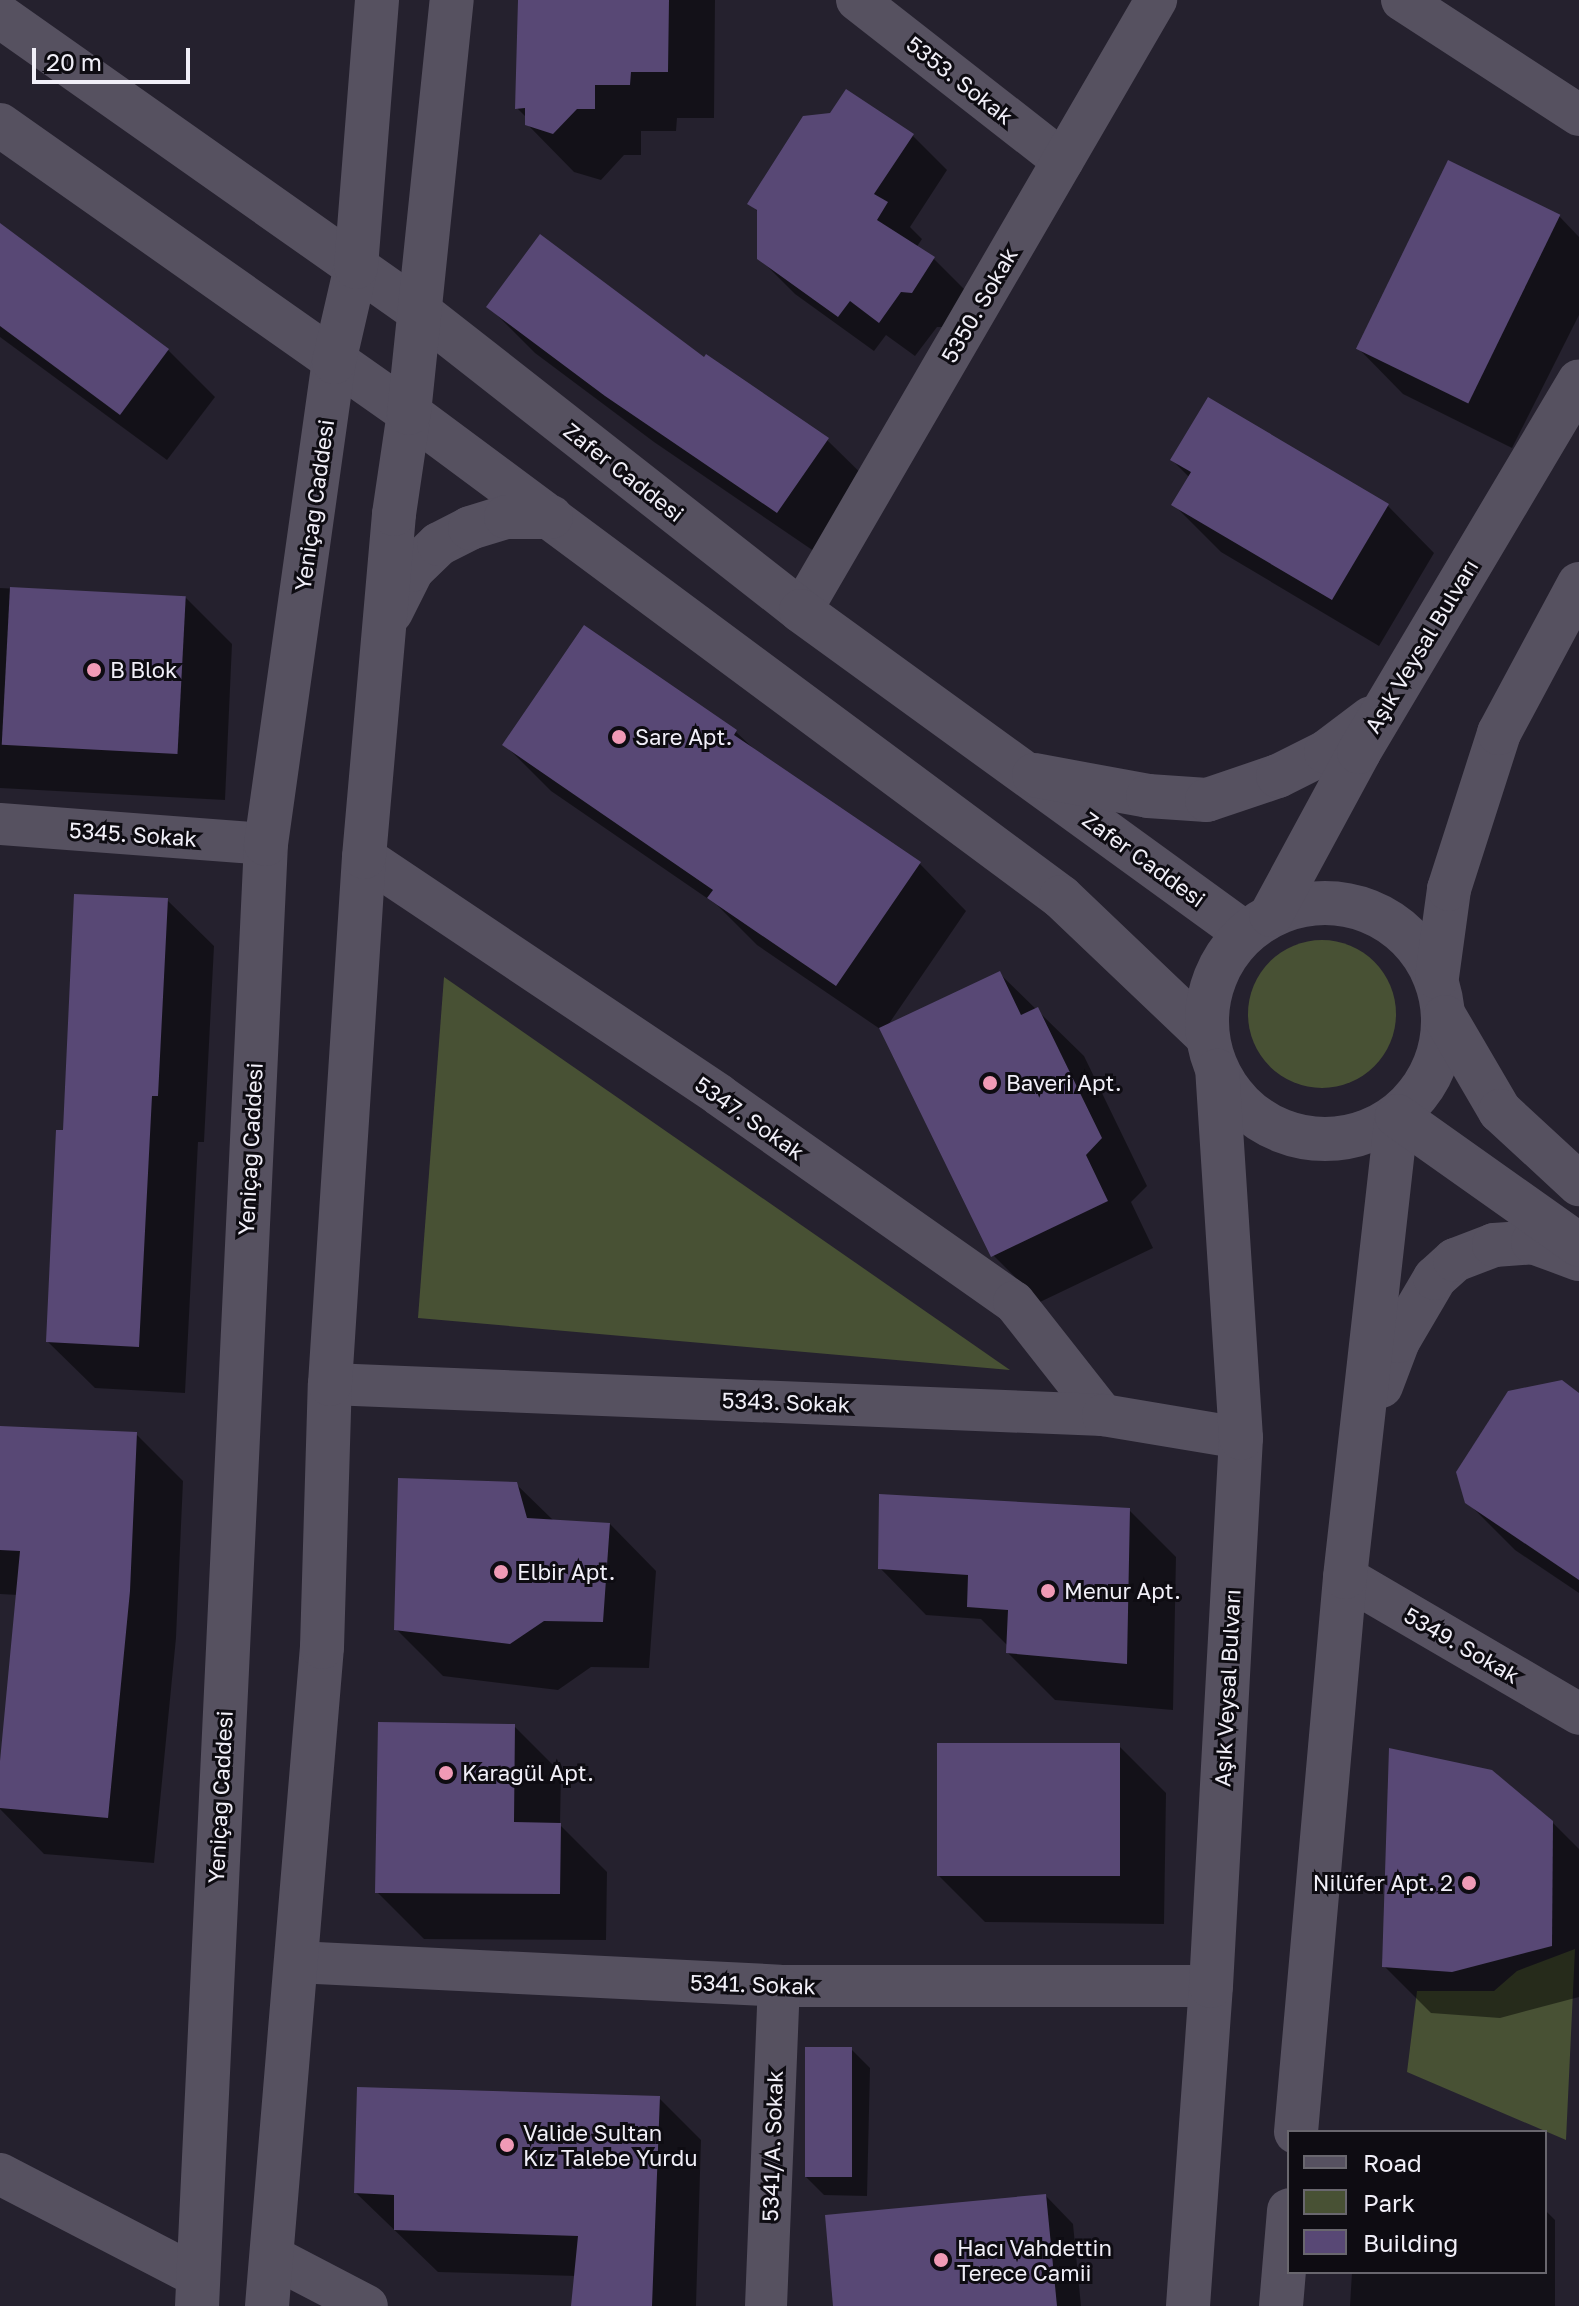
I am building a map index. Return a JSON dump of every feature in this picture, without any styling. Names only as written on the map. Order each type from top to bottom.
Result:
[{"type":"main road","name":"Yeniçağ Caddesi","points":[[198,2292],[266,844],[334,362],[356,267],[377,0]]},
{"type":"main road","points":[[267,2306],[322,1647],[330,1384],[364,857],[394,514],[409,413],[452,0]]},
{"type":"main road","name":"Zafer Caddesi","points":[[0,16],[420,312],[801,611],[1024,773],[1258,924]]},
{"type":"main road","points":[[0,125],[409,413],[1061,897],[1212,1054],[1236,1100],[1263,1123],[1296,1136],[1332,1140],[1366,1133],[1397,1116],[1423,1089],[1439,1057],[1449,889],[1499,733],[1579,584]]},
{"type":"main road","name":"Aşık Veysal Bulvarı","points":[[1258,924],[1579,381]]},
{"type":"main road","points":[[384,625],[412,570],[439,544],[470,528],[506,517],[551,517]]},
{"type":"main road","points":[[1024,773],[1148,796],[1207,800],[1278,776],[1326,752],[1385,707]]},
{"type":"main road","points":[[1212,1054],[1208,999],[1221,963],[1258,924],[1309,903],[1349,904],[1386,918],[1416,943],[1500,1111],[1579,1184]]},
{"type":"main road","name":"Aşık Veysal Bulvarı","points":[[1188,2306],[1211,1986],[1241,1438],[1212,1054]]},
{"type":"main road","points":[[1397,1116],[1579,1245]]},
{"type":"main road","points":[[1296,2130],[1345,1577],[1397,1116]]},
{"type":"main road","points":[[1361,1436],[1398,1341],[1435,1278],[1455,1260],[1494,1245],[1533,1242],[1579,1259]]},
{"type":"main road","points":[[1281,2306],[1287,2234]]},
{"type":"street","name":"5353. Sokak","points":[[857,0],[1063,161]]},
{"type":"street","name":"5350. Sokak","points":[[801,611],[1156,0]]},
{"type":"street","points":[[1402,0],[1579,115]]},
{"type":"street","name":"5345. Sokak","points":[[0,824],[266,844]]},
{"type":"street","name":"5347. Sokak","points":[[364,857],[719,1095],[1014,1302],[1103,1415]]},
{"type":"street","name":"5343. Sokak","points":[[330,1384],[1103,1415],[1241,1438]]},
{"type":"street","name":"5349. Sokak","points":[[1345,1577],[1579,1714]]},
{"type":"street","name":"5341. Sokak","points":[[296,1962],[779,1986],[1211,1986]]},
{"type":"street","name":"5341/A. Sokak","points":[[766,2306],[779,1986]]},
{"type":"street","points":[[0,2174],[198,2292]]},
{"type":"street","points":[[271,2256],[367,2306]]},
{"type":"green space","points":[[1322,940],[1350,945],[1374,962],[1391,986],[1396,1014],[1391,1042],[1374,1066],[1350,1083],[1322,1088],[1294,1083],[1270,1066],[1253,1042],[1248,1014],[1253,986],[1270,962],[1294,945]]},
{"type":"green space","points":[[444,977],[1010,1370],[418,1318]]},
{"type":"green space","points":[[1575,1949],[1566,2140],[1407,2072],[1417,1991],[1494,1991],[1517,1971]]},
{"type":"building","points":[[518,0],[669,0],[668,72],[631,72],[630,85],[595,85],[595,109],[577,109],[553,134],[525,125],[525,108],[515,109]]},
{"type":"building","points":[[846,89],[914,134],[874,194],[888,202],[877,220],[935,257],[912,293],[901,292],[879,323],[850,301],[838,317],[757,259],[757,210],[747,204],[803,116],[830,113]]},
{"type":"building","points":[[1448,160],[1560,215],[1468,404],[1356,349]]},
{"type":"building","points":[[0,223],[169,349],[120,415],[0,326]]},
{"type":"building","points":[[540,234],[704,357],[706,354],[829,438],[777,513],[605,396],[486,307]]},
{"type":"building","points":[[1208,397],[1389,504],[1332,600],[1171,505],[1191,472],[1170,460]]},
{"type":"building","name":"B Blok","points":[[10,587],[186,596],[177,754],[2,745]]},
{"type":"building","points":[[584,625],[737,730],[734,735],[921,862],[836,986],[707,898],[713,890],[502,745]]},
{"type":"building","points":[[74,894],[168,898],[158,1096],[152,1096],[139,1347],[46,1342],[56,1130],[63,1130]]},
{"type":"building","name":"Baveri Apt.","points":[[1000,971],[1021,1015],[1038,1007],[1102,1138],[1086,1155],[1108,1201],[991,1257],[879,1028]]},
{"type":"building","points":[[1562,1380],[1579,1393],[1579,1580],[1465,1503],[1456,1472],[1508,1391]]},
{"type":"building","points":[[0,1426],[137,1432],[130,1591],[108,1818],[0,1808],[0,1761],[20,1551],[0,1550]]},
{"type":"building","name":"Elbir Apt.","points":[[398,1478],[517,1482],[527,1518],[610,1523],[603,1622],[544,1621],[510,1644],[394,1630]]},
{"type":"building","name":"Menur Apt.","points":[[879,1494],[1130,1508],[1127,1664],[1006,1653],[1008,1610],[967,1607],[968,1575],[878,1569]]},
{"type":"building","name":"Karagül Apt.","points":[[378,1722],[515,1724],[514,1822],[561,1823],[560,1894],[375,1893]]},
{"type":"building","points":[[937,1743],[1120,1743],[1120,1876],[937,1876]]},
{"type":"building","name":"Nilüfer Apt. 2","points":[[1389,1748],[1492,1770],[1553,1821],[1552,1946],[1452,1972],[1382,1967]]},
{"type":"building","points":[[805,2047],[852,2047],[852,2177],[805,2177]]},
{"type":"building","name":"Valide Sultan Kız Talebe Yurdu","points":[[357,2087],[660,2096],[652,2306],[571,2306],[578,2236],[394,2230],[394,2195],[354,2193]]},
{"type":"building","name":"Hacı Vahdettin Terece Camii","points":[[1046,2194],[1057,2306],[833,2306],[825,2215]]},
{"type":"place","name":"B Blok","points":[[94,670]]},
{"type":"place","name":"Sare Apt.","points":[[619,737]]},
{"type":"place","name":"Baveri Apt.","points":[[990,1083]]},
{"type":"place","name":"Elbir Apt.","points":[[501,1572]]},
{"type":"place","name":"Menur Apt.","points":[[1048,1591]]},
{"type":"place","name":"Karagül Apt.","points":[[446,1773]]},
{"type":"place","name":"Nilüfer Apt. 2","points":[[1469,1883]]},
{"type":"place","name":"Valide Sultan Kız Talebe Yurdu","points":[[507,2145]]},
{"type":"place","name":"Hacı Vahdettin Terece Camii","points":[[941,2260]]}]
